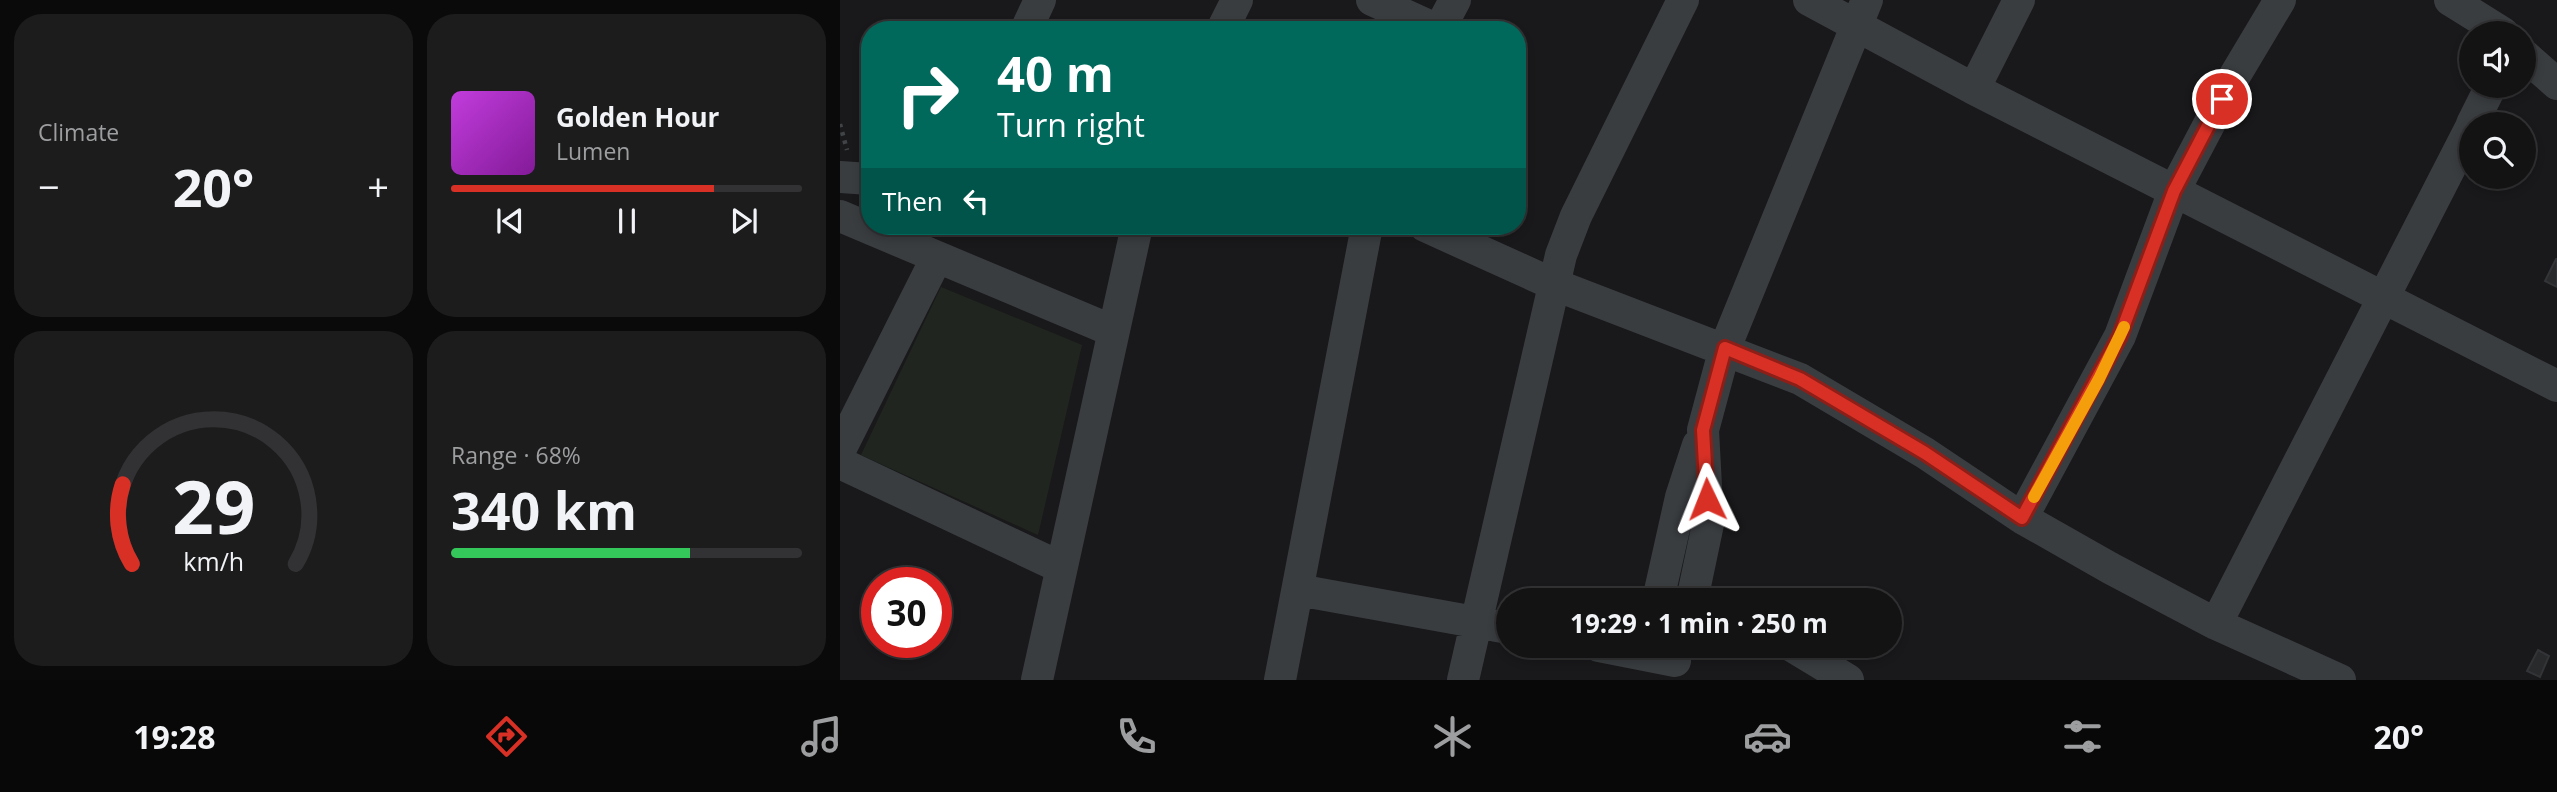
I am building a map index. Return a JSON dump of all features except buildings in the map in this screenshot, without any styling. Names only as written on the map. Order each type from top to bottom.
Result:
[{"type":"street","points":[[1030,21],[1041,0]]},
{"type":"street","points":[[1226,21],[1237,0]]},
{"type":"street","points":[[1372,0],[1419,21]]},
{"type":"street","points":[[1444,21],[1455,0]]},
{"type":"street","points":[[1463,680],[1553,284],[1576,216],[1683,0]]},
{"type":"street","points":[[1809,0],[1861,12],[1974,89],[2557,386]]},
{"type":"street","points":[[1974,89],[2019,0]]},
{"type":"street","points":[[2022,518],[2120,336],[2174,191],[2234,77],[2280,0]]},
{"type":"street","points":[[2450,0],[2484,21]]},
{"type":"street","points":[[1661,588],[1681,497],[1703,430],[1725,348],[1861,12]]},
{"type":"street","points":[[2536,66],[2557,85]]},
{"type":"street","points":[[2217,624],[2459,151]]},
{"type":"street","points":[[840,177],[861,178]]},
{"type":"street","points":[[840,216],[861,225]]},
{"type":"street","points":[[882,235],[1113,331]]},
{"type":"street","points":[[1037,680],[1135,235]]},
{"type":"street","points":[[1280,680],[1365,235]]},
{"type":"street","points":[[1445,235],[1553,284],[1800,379],[1925,453],[2022,518],[2217,624],[2340,680]]},
{"type":"street","points":[[840,450],[936,259]]},
{"type":"street","points":[[1702,588],[1708,524],[1703,430]]},
{"type":"street","points":[[840,463],[1060,567]]},
{"type":"street","points":[[1298,590],[1496,625]]},
{"type":"street","points":[[1812,658],[1848,680]]},
{"type":"shaded area","points":[[941,287],[1082,345],[1038,535],[861,455]]},
{"type":"slow traffic","points":[[2034,497],[2099,379],[2124,327]]},
{"type":"route","points":[[1707,499],[1703,430],[1725,348],[1800,379],[1925,453],[2022,518],[2073,428],[2120,336],[2174,191],[2222,99]]}]
